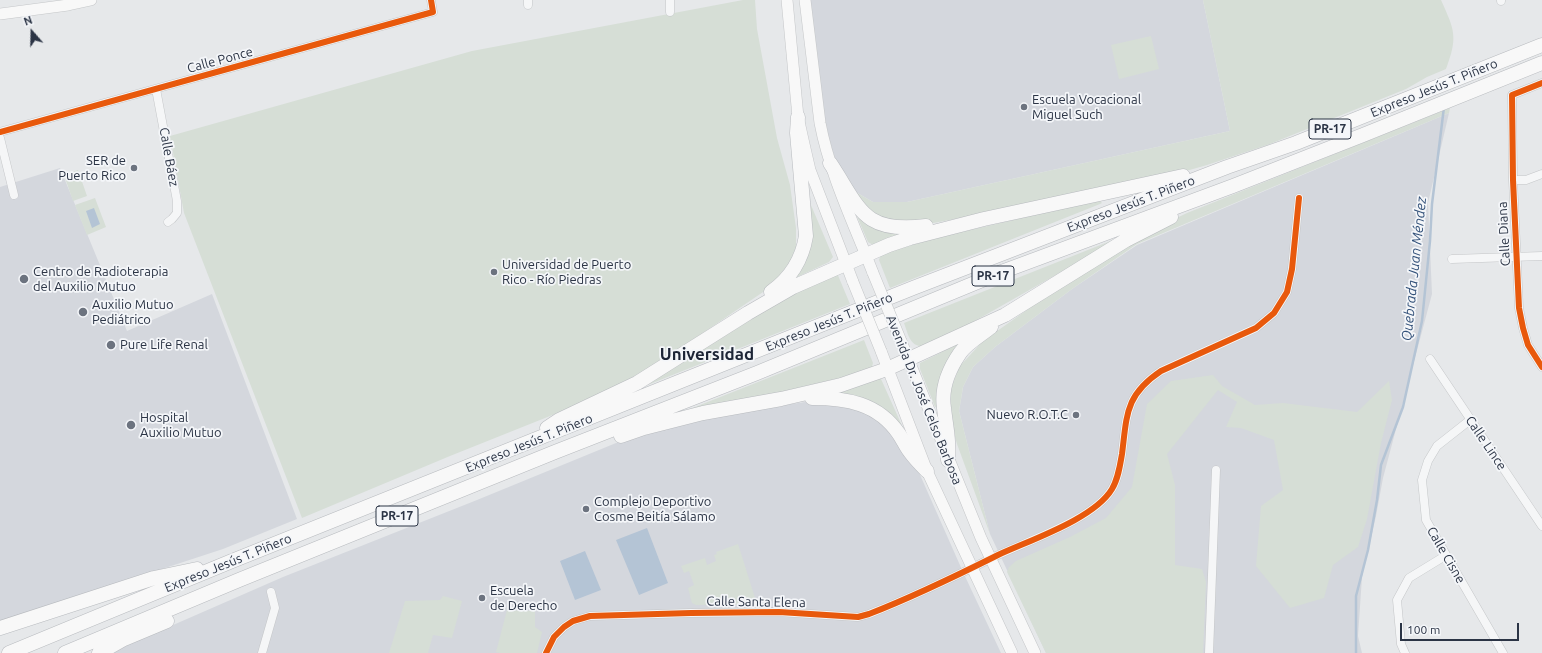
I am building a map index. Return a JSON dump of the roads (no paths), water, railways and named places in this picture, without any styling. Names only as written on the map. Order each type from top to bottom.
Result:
[{"type":"highway","name":"Expreso Jesús T. Piñero","points":[[9,653],[232,561],[912,288],[1227,167],[1296,143],[1542,45]]},
{"type":"highway","name":"Expreso Jesús T. Piñero","points":[[65,653],[240,580],[555,452],[756,373],[1004,271],[1233,186],[1542,63]]},
{"type":"highway","points":[[748,313],[788,277],[799,262],[803,251],[806,236],[806,225],[797,133],[798,117]]},
{"type":"highway","points":[[830,163],[858,207],[864,214],[877,222],[896,227],[909,228],[984,219]]},
{"type":"highway","points":[[520,446],[559,420],[637,383],[748,313],[793,287],[866,254],[910,238],[984,219],[1227,167]]},
{"type":"highway","points":[[555,452],[609,440],[672,420],[781,399],[841,385],[887,369],[1005,315],[1126,240],[1233,186]]},
{"type":"highway","points":[[948,460],[950,444],[943,407],[944,386],[950,370],[961,352],[1005,315]]},
{"type":"highway","points":[[781,399],[844,399],[872,410],[882,416],[898,433],[910,452],[927,471]]},
{"type":"highway","points":[[0,628],[154,578],[232,561]]},
{"type":"highway","points":[[98,653],[124,639],[191,611],[240,580]]},
{"type":"main road","points":[[0,14],[91,0]]},
{"type":"main road","name":"Avenida Dr. José Celso Barbosa","points":[[787,0],[798,117],[810,170],[927,471],[1012,653]]},
{"type":"main road","name":"Avenida Dr. José Celso Barbosa","points":[[804,0],[820,123],[830,163],[948,460],[990,559],[1035,653]]},
{"type":"street","name":"Calle Ponce","points":[[0,132],[433,12],[431,0]]},
{"type":"street","points":[[670,0],[670,12]]},
{"type":"street","name":"Calle Diana","points":[[1542,83],[1512,95],[1513,180],[1519,308],[1522,328],[1528,345],[1542,368]]},
{"type":"street","name":"Calle Báez","points":[[156,89],[176,201],[177,213],[168,222]]},
{"type":"street","points":[[0,138],[14,194]]},
{"type":"street","points":[[1513,180],[1526,180],[1542,174]]},
{"type":"street","name":"Calle Santa Elena","points":[[546,653],[554,637],[564,627],[573,621],[590,616],[779,612],[858,617],[878,610],[1058,528],[1090,510],[1103,500],[1112,488],[1121,462],[1127,411],[1134,397],[1148,380],[1161,371],[1256,328],[1274,313],[1287,292],[1292,269],[1299,198]]},
{"type":"street","points":[[1452,259],[1542,256]]},
{"type":"street","name":"Calle Lince","points":[[1430,359],[1542,526]]},
{"type":"street","name":"Calle Cisne","points":[[1470,420],[1437,446],[1428,461],[1422,480],[1426,520],[1503,653]]},
{"type":"street","points":[[1209,653],[1216,470]]},
{"type":"street","points":[[1405,653],[1401,644],[1397,600],[1409,578],[1446,556]]},
{"type":"street","points":[[262,653],[275,608],[271,592]]},
{"type":"water","points":[[94,208],[100,224],[92,228],[86,211]]},
{"type":"water","points":[[647,528],[668,583],[639,595],[616,540]]},
{"type":"water","points":[[585,551],[601,590],[575,600],[560,561]]},
{"type":"waterway","name":"Quebrada Juan Méndez","points":[[1356,653],[1356,596],[1368,550],[1377,500],[1381,465],[1403,407],[1422,321],[1432,204],[1444,107]]},
{"type":"place","name":"Escuela Vocacional Miguel Such","points":[[1024,107]]},
{"type":"place","name":"SER de Puerto Rico","points":[[134,168]]},
{"type":"place","name":"Universidad de Puerto Rico - Río Piedras","points":[[494,272]]},
{"type":"place","name":"Centro de Radioterapia del Auxilio Mutuo","points":[[24,279]]},
{"type":"place","name":"Auxilio Mutuo Pediátrico","points":[[83,312]]},
{"type":"place","name":"Pure Life Renal","points":[[111,345]]},
{"type":"place","name":"Nuevo R.O.T.C","points":[[1076,415]]},
{"type":"place","name":"Hospital Auxilio Mutuo","points":[[131,425]]},
{"type":"place","name":"Complejo Deportivo Cosme Beitía Sálamo","points":[[586,509]]},
{"type":"place","name":"Escuela de Derecho","points":[[482,598]]},
{"type":"district","name":"Universidad","points":[[707,354]]}]
